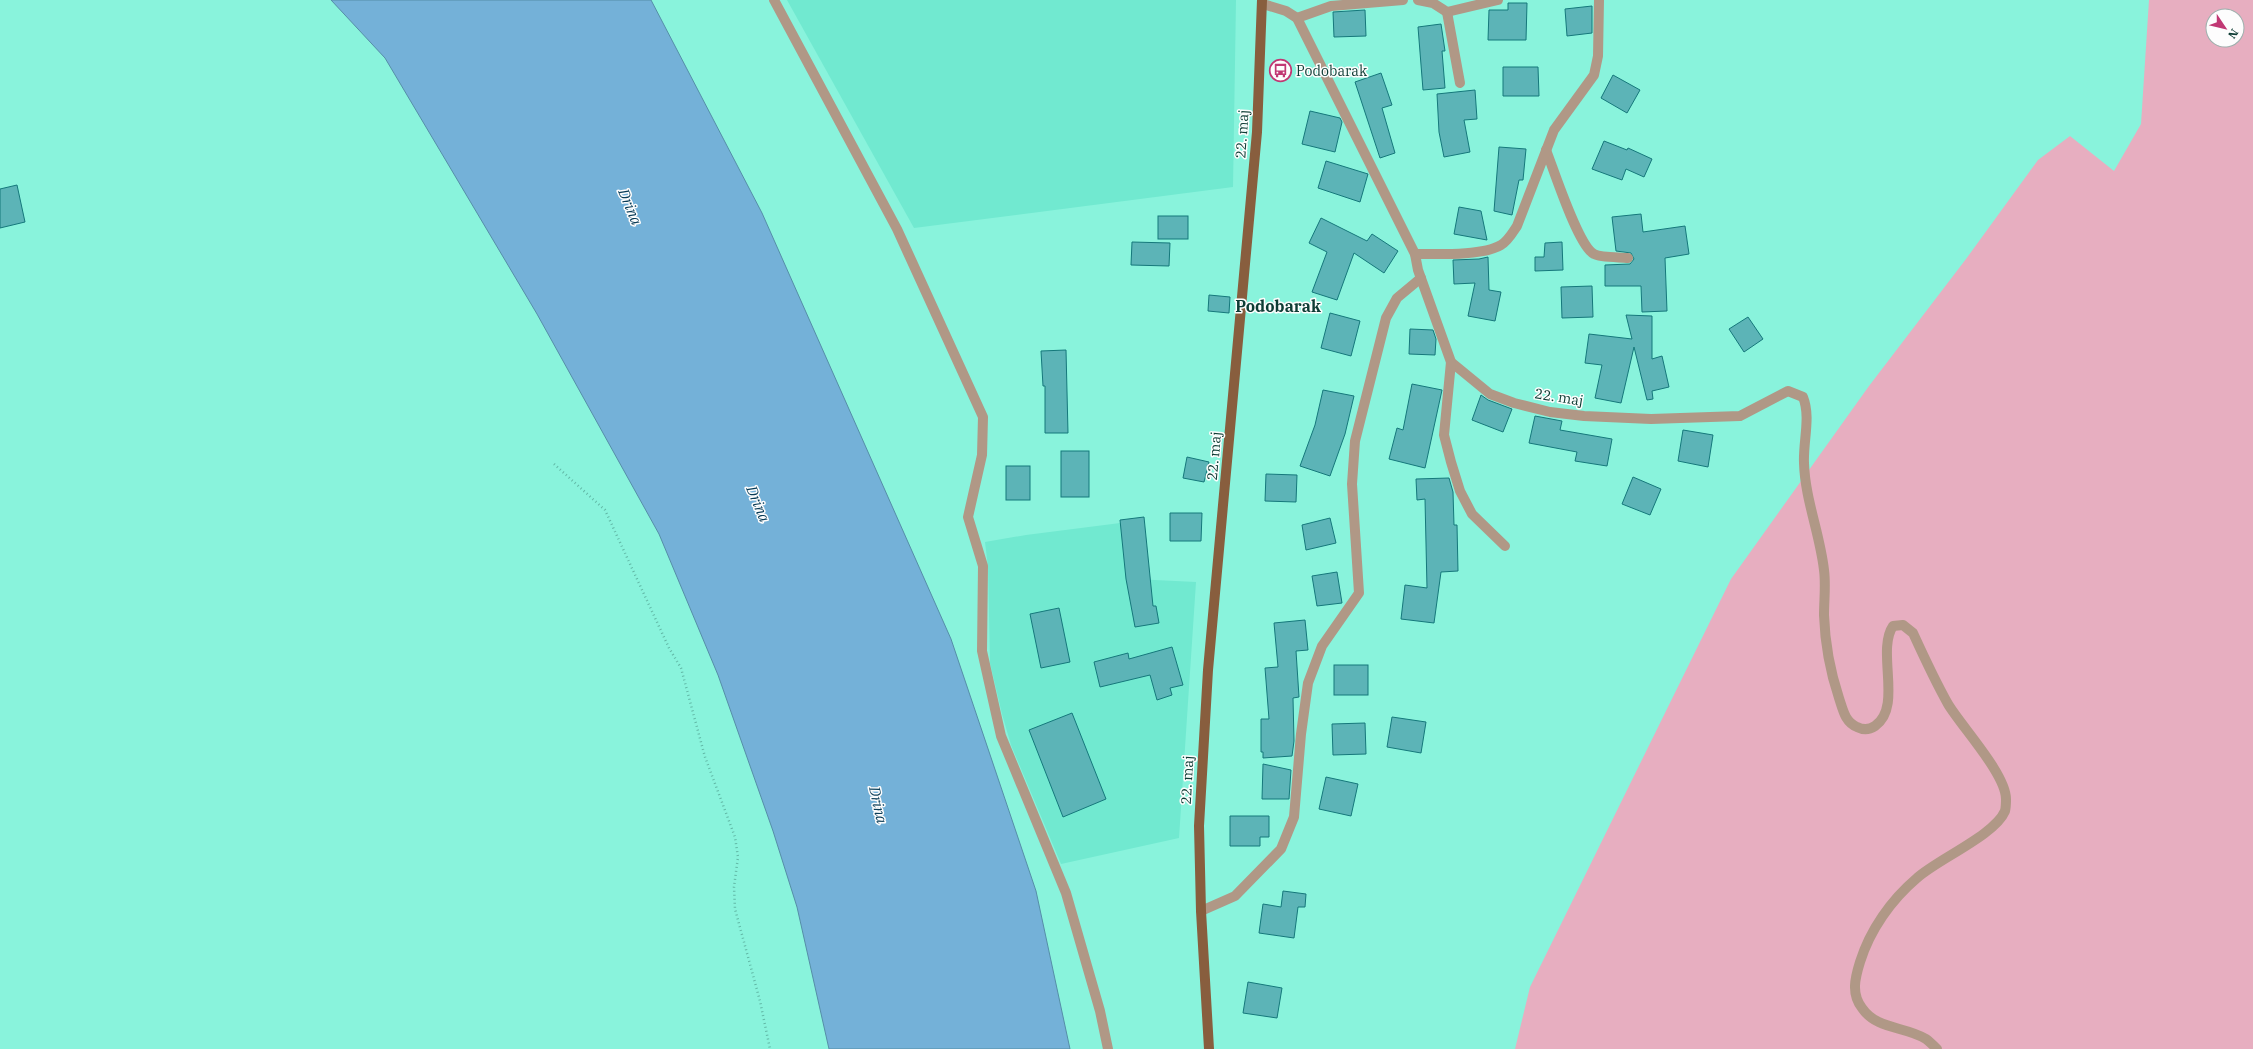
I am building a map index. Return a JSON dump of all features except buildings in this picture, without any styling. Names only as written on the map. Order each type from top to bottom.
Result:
[{"type":"main road","name":"22. maj","points":[[1209,1049],[1201,911],[1199,826],[1208,670],[1257,132],[1263,2]]},
{"type":"street","points":[[774,0],[897,229],[983,417],[982,455],[968,517],[983,566],[982,651],[1000,736],[1066,893],[1100,1011],[1108,1049]]},
{"type":"street","points":[[1403,0],[1331,6],[1297,18],[1415,254],[1421,278],[1451,362],[1444,435],[1451,462],[1460,491],[1472,514],[1505,546]]},
{"type":"street","points":[[1418,0],[1433,3],[1447,12],[1498,0]]},
{"type":"street","points":[[1415,254],[1456,254],[1484,250],[1501,245],[1516,226],[1536,172],[1554,130],[1594,75],[1598,56],[1598,0]]},
{"type":"street","name":"22. maj","points":[[1263,2],[1286,11],[1297,18]]},
{"type":"street","points":[[1447,12],[1460,83]]},
{"type":"street","points":[[1546,150],[1574,223],[1587,248],[1594,255],[1628,258]]},
{"type":"street","points":[[1201,911],[1235,896],[1240,891],[1280,848],[1294,817],[1308,683],[1322,646],[1359,593],[1352,484],[1355,441],[1386,318],[1397,298],[1421,278]]},
{"type":"street","name":"22. maj","points":[[1451,362],[1490,394],[1514,403],[1550,412],[1651,419],[1740,416],[1788,391],[1803,397],[1806,404],[1804,462],[1807,488],[1825,571],[1826,644],[1831,674],[1845,718],[1856,727],[1863,729],[1874,727],[1881,720],[1885,712],[1887,699],[1886,644],[1893,626],[1903,625],[1913,633],[1948,704],[2000,779],[2006,796],[2005,810],[1997,822],[1976,839],[1935,864],[1906,888],[1884,914],[1866,943],[1858,971],[1854,992],[1861,1008],[1867,1014],[1886,1026],[1925,1039],[1938,1049]]},
{"type":"path","points":[[554,464],[605,510],[669,648],[681,668],[705,756],[735,836],[738,857],[734,887],[735,909],[760,1001],[770,1049]]},
{"type":"shaded area","points":[[787,0],[1236,0],[1233,187],[914,228]]},
{"type":"shaded area","points":[[2149,0],[2253,0],[2253,1049],[1515,1049],[1530,987],[1731,579],[1869,386],[1966,259],[2038,160],[2070,136],[2114,171],[2141,124]]},
{"type":"shaded area","points":[[1128,522],[1134,579],[1196,582],[1179,838],[1061,864],[1011,745],[1002,714],[990,663],[988,567],[985,542],[1026,535]]},
{"type":"water","name":"Drina","points":[[331,0],[651,0],[762,213],[951,639],[1036,891],[1070,1049],[829,1049],[797,907],[773,831],[718,675],[659,534],[537,314],[385,58]]},
{"type":"place","name":"Podobarak","points":[[1280,71]]},
{"type":"district","name":"Podobarak","points":[[1278,306]]}]
